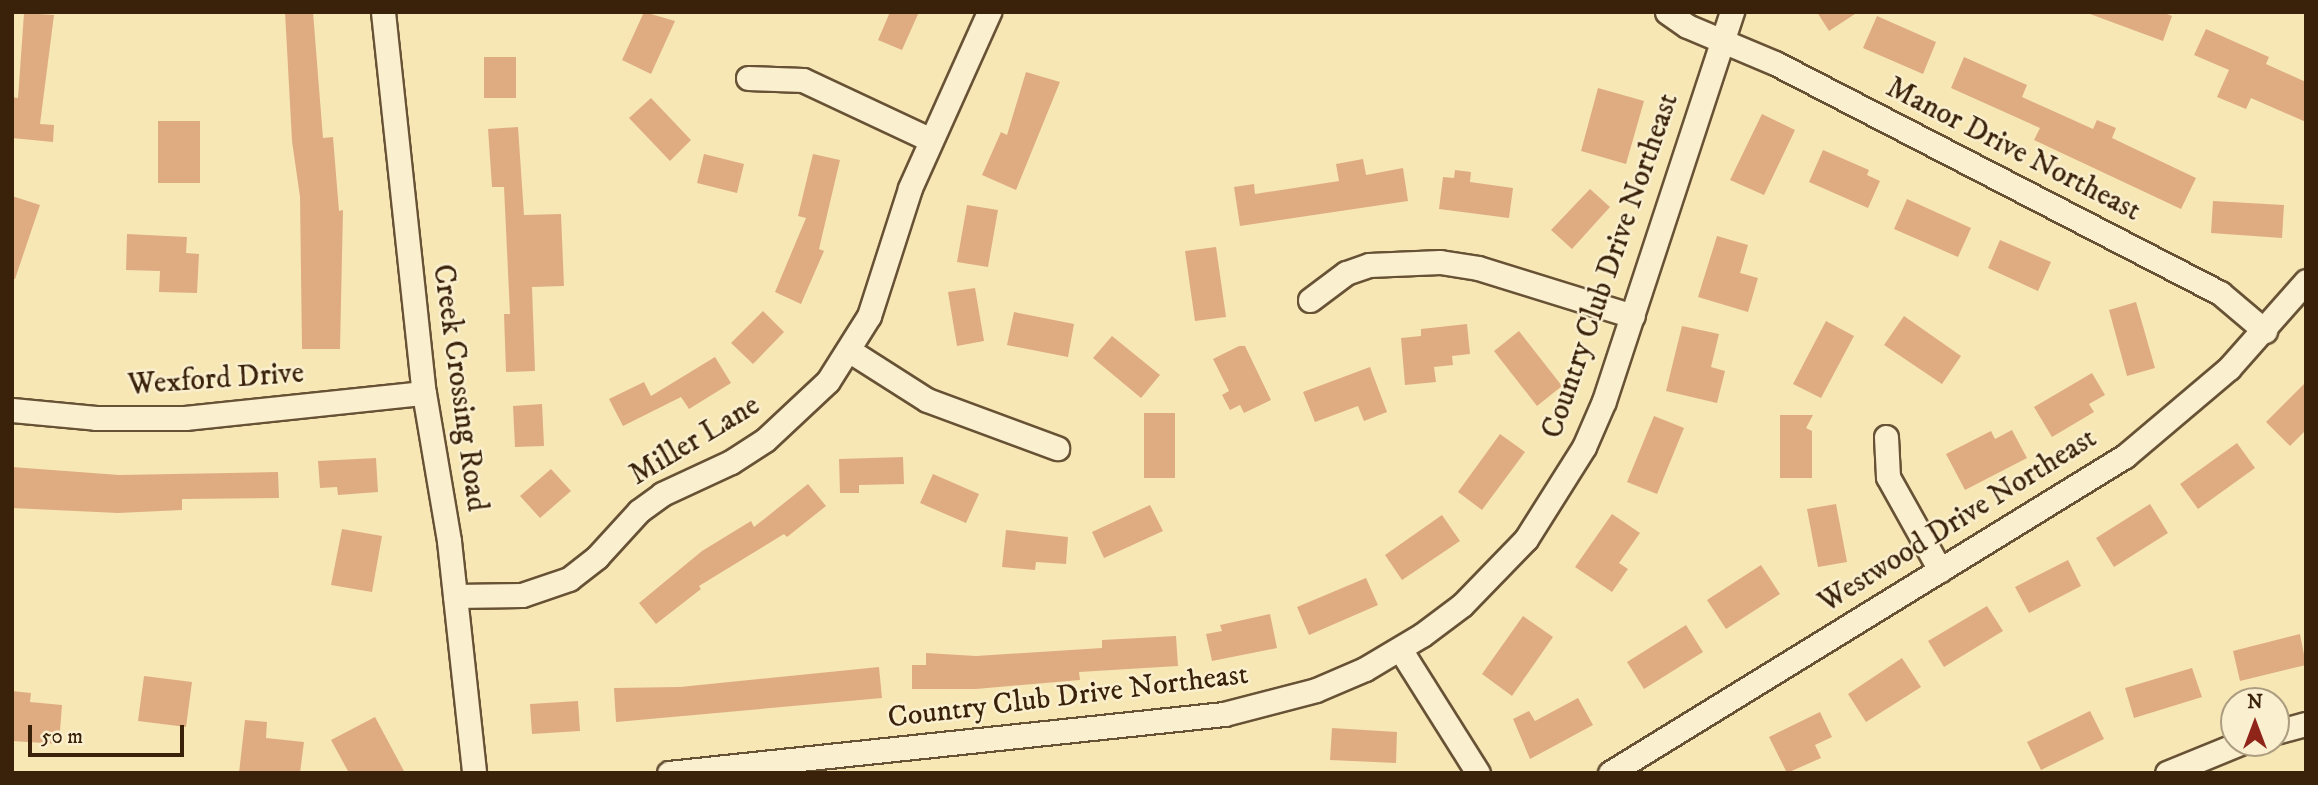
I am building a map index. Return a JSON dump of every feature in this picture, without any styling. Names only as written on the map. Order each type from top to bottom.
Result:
[{"type":"street","name":"Creek Crossing Road","points":[[383,12],[424,393],[455,596],[474,773]]},
{"type":"street","name":"Miller Lane","points":[[455,596],[522,595],[569,579],[662,494],[731,462],[765,440],[828,381],[850,351],[884,279],[929,139],[989,12]]},
{"type":"street","name":"Manor Drive Northeast","points":[[1667,12],[1687,26],[1724,38],[2220,293],[2265,331]]},
{"type":"street","name":"Country Club Drive Northeast","points":[[669,773],[1224,714],[1317,690],[1400,649],[1462,605],[1497,572],[1556,496],[1604,401],[1732,12]]},
{"type":"street","points":[[748,78],[803,80],[929,139]]},
{"type":"street","points":[[1310,300],[1346,273],[1369,265],[1440,262],[1478,268],[1633,316]]},
{"type":"street","name":"Westwood Drive Northeast","points":[[1610,773],[2125,456],[2177,416],[2265,331],[2306,281]]},
{"type":"street","points":[[850,351],[927,400],[1057,448]]},
{"type":"street","name":"Wexford Drive","points":[[12,410],[96,418],[185,418],[424,393]]},
{"type":"street","points":[[1886,437],[1888,477],[1940,570]]},
{"type":"street","points":[[1400,649],[1478,773]]},
{"type":"street","points":[[2167,773],[2220,751]]},
{"type":"building","points":[[285,12],[313,12],[323,138],[333,137],[339,211],[343,210],[340,349],[302,349],[300,197],[292,141]]},
{"type":"building","points":[[644,12],[675,21],[651,74],[622,60]]},
{"type":"building","points":[[890,12],[919,12],[902,50],[878,40]]},
{"type":"building","points":[[1817,12],[1858,12],[1829,31]]},
{"type":"building","points":[[2162,12],[2172,16],[2163,41],[2090,14]]},
{"type":"building","points":[[24,13],[54,15],[40,124],[54,125],[53,142],[12,138],[12,97],[18,98]]},
{"type":"building","points":[[1877,16],[1936,42],[1923,74],[1863,48]]},
{"type":"building","points":[[2206,29],[2269,57],[2266,64],[2306,82],[2306,122],[2251,98],[2246,109],[2217,97],[2229,70],[2194,55]]},
{"type":"building","points":[[484,57],[516,57],[516,98],[484,98]]},
{"type":"building","points":[[1964,57],[2027,85],[2022,97],[2093,129],[2097,120],[2116,128],[2112,138],[2196,178],[2181,209],[2034,140],[2040,128],[1951,88]]},
{"type":"building","points":[[1026,72],[1060,82],[1016,190],[982,175],[1001,132],[1007,135]]},
{"type":"building","points":[[1598,88],[1644,101],[1626,164],[1581,151]]},
{"type":"building","points":[[651,98],[691,140],[670,161],[629,118]]},
{"type":"building","points":[[1762,114],[1795,130],[1764,195],[1730,180]]},
{"type":"building","points":[[158,121],[200,121],[200,183],[158,183]]},
{"type":"building","points":[[518,127],[524,215],[561,214],[564,286],[532,287],[535,371],[506,372],[504,314],[510,314],[504,187],[492,187],[488,129]]},
{"type":"building","points":[[1823,150],[1869,170],[1867,175],[1880,181],[1868,208],[1809,182]]},
{"type":"building","points":[[704,154],[744,164],[737,193],[697,183]]},
{"type":"building","points":[[813,154],[840,160],[819,249],[824,251],[801,304],[775,292],[806,218],[798,216]]},
{"type":"building","points":[[1363,159],[1366,175],[1403,168],[1408,201],[1240,226],[1234,187],[1254,184],[1255,194],[1339,181],[1336,164]]},
{"type":"building","points":[[1455,170],[1471,172],[1470,182],[1513,188],[1509,218],[1439,209],[1443,177],[1454,178]]},
{"type":"building","points":[[1590,189],[1610,207],[1572,249],[1551,230]]},
{"type":"building","points":[[12,196],[40,205],[15,279],[12,279]]},
{"type":"building","points":[[1907,199],[1971,228],[1958,257],[1894,229]]},
{"type":"building","points":[[2213,201],[2284,205],[2282,238],[2211,233]]},
{"type":"building","points":[[967,205],[998,210],[988,267],[957,262]]},
{"type":"building","points":[[127,234],[187,237],[186,253],[199,254],[197,293],[159,292],[160,271],[126,270]]},
{"type":"building","points":[[1717,236],[1748,245],[1740,273],[1758,278],[1748,312],[1698,297]]},
{"type":"building","points":[[2000,240],[2051,262],[2038,291],[1988,268]]},
{"type":"building","points":[[1216,247],[1226,317],[1195,321],[1185,251]]},
{"type":"building","points":[[975,288],[984,341],[957,346],[948,292]]},
{"type":"building","points":[[2136,302],[2155,368],[2127,376],[2109,310]]},
{"type":"building","points":[[763,311],[784,332],[753,364],[731,343]]},
{"type":"building","points":[[1014,312],[1074,324],[1068,357],[1007,345]]},
{"type":"building","points":[[1904,316],[1961,356],[1942,384],[1884,345]]},
{"type":"building","points":[[1826,321],[1854,336],[1821,398],[1793,384]]},
{"type":"building","points":[[1467,324],[1470,354],[1452,356],[1453,365],[1434,367],[1436,382],[1405,385],[1401,338],[1421,336],[1421,329]]},
{"type":"building","points":[[1682,326],[1719,334],[1711,367],[1725,371],[1717,403],[1666,391]]},
{"type":"building","points":[[1519,331],[1562,386],[1537,406],[1494,351]]},
{"type":"building","points":[[1112,336],[1160,375],[1141,398],[1093,358]]},
{"type":"building","points":[[1239,346],[1245,346],[1271,400],[1244,413],[1240,405],[1230,410],[1222,395],[1229,391],[1213,359]]},
{"type":"building","points":[[715,357],[731,383],[689,409],[681,397],[623,426],[609,399],[644,382],[651,396]]},
{"type":"building","points":[[1370,367],[1387,412],[1364,421],[1358,406],[1315,422],[1303,392]]},
{"type":"building","points":[[2092,373],[2105,395],[2089,404],[2094,412],[2052,437],[2034,407]]},
{"type":"building","points":[[2306,382],[2306,430],[2290,446],[2266,422]]},
{"type":"building","points":[[542,404],[544,446],[515,447],[513,406]]},
{"type":"building","points":[[1144,413],[1175,413],[1175,478],[1144,478]]},
{"type":"building","points":[[1780,415],[1813,415],[1806,428],[1812,431],[1812,478],[1780,478]]},
{"type":"building","points":[[1654,416],[1684,428],[1657,494],[1627,482]]},
{"type":"building","points":[[2012,430],[2027,458],[1965,490],[1946,454],[1991,431],[1995,439]]},
{"type":"building","points":[[1500,434],[1525,452],[1482,510],[1458,492]]},
{"type":"building","points":[[2237,443],[2255,468],[2198,509],[2180,484]]},
{"type":"building","points":[[903,457],[904,484],[859,485],[859,493],[840,493],[839,459]]},
{"type":"building","points":[[376,458],[378,492],[338,495],[337,487],[320,488],[318,461]]},
{"type":"building","points":[[12,467],[119,475],[278,472],[279,498],[182,499],[182,510],[118,513],[12,508]]},
{"type":"building","points":[[551,469],[571,491],[540,518],[520,496]]},
{"type":"building","points":[[933,474],[979,494],[966,523],[920,503]]},
{"type":"building","points":[[808,484],[826,506],[787,537],[784,534],[699,586],[701,589],[656,624],[639,603],[702,551],[751,521],[754,527]]},
{"type":"building","points":[[1836,504],[1847,562],[1818,567],[1807,509]]},
{"type":"building","points":[[2150,504],[2168,533],[2114,567],[2096,538]]},
{"type":"building","points":[[1150,505],[1163,531],[1104,558],[1092,532]]},
{"type":"building","points":[[1612,514],[1640,533],[1619,563],[1628,569],[1612,592],[1575,567]]},
{"type":"building","points":[[1442,515],[1460,541],[1402,580],[1385,555]]},
{"type":"building","points":[[342,529],[382,536],[372,592],[331,585]]},
{"type":"building","points":[[1006,530],[1068,537],[1066,564],[1036,562],[1035,570],[1002,567]]},
{"type":"building","points":[[2068,560],[2081,586],[2029,613],[2015,587]]},
{"type":"building","points":[[1761,565],[1780,594],[1726,629],[1707,600]]},
{"type":"building","points":[[1366,578],[1378,605],[1309,635],[1297,607]]},
{"type":"building","points":[[1987,606],[2003,631],[1944,667],[1928,641]]},
{"type":"building","points":[[1270,614],[1277,648],[1212,661],[1206,634],[1222,631],[1220,625]]},
{"type":"building","points":[[1523,616],[1553,637],[1512,696],[1482,674]]},
{"type":"building","points":[[1686,625],[1703,652],[1644,689],[1627,662]]},
{"type":"building","points":[[2300,634],[2306,665],[2240,681],[2233,651]]},
{"type":"building","points":[[1176,636],[1178,666],[1079,672],[1080,680],[976,689],[912,689],[912,665],[926,665],[926,653],[976,656],[1102,648],[1102,640]]},
{"type":"building","points":[[1902,658],[1921,687],[1866,722],[1848,694]]},
{"type":"building","points":[[879,667],[882,698],[616,722],[614,688],[680,687]]},
{"type":"building","points":[[2192,668],[2202,697],[2134,718],[2125,688]]},
{"type":"building","points":[[144,676],[192,682],[186,727],[138,721]]},
{"type":"building","points":[[12,691],[31,693],[30,702],[62,705],[59,744],[12,741]]},
{"type":"building","points":[[1578,698],[1593,725],[1530,759],[1513,719],[1529,711],[1535,721]]},
{"type":"building","points":[[578,701],[580,731],[532,734],[530,704]]},
{"type":"building","points":[[2090,711],[2104,739],[2041,770],[2027,742]]},
{"type":"building","points":[[1820,712],[1832,737],[1815,745],[1821,758],[1787,773],[1769,737]]},
{"type":"building","points":[[375,717],[405,773],[349,773],[331,740]]},
{"type":"building","points":[[245,720],[267,722],[266,738],[304,742],[300,773],[239,773]]},
{"type":"building","points":[[1332,728],[1397,732],[1396,763],[1330,760]]}]
